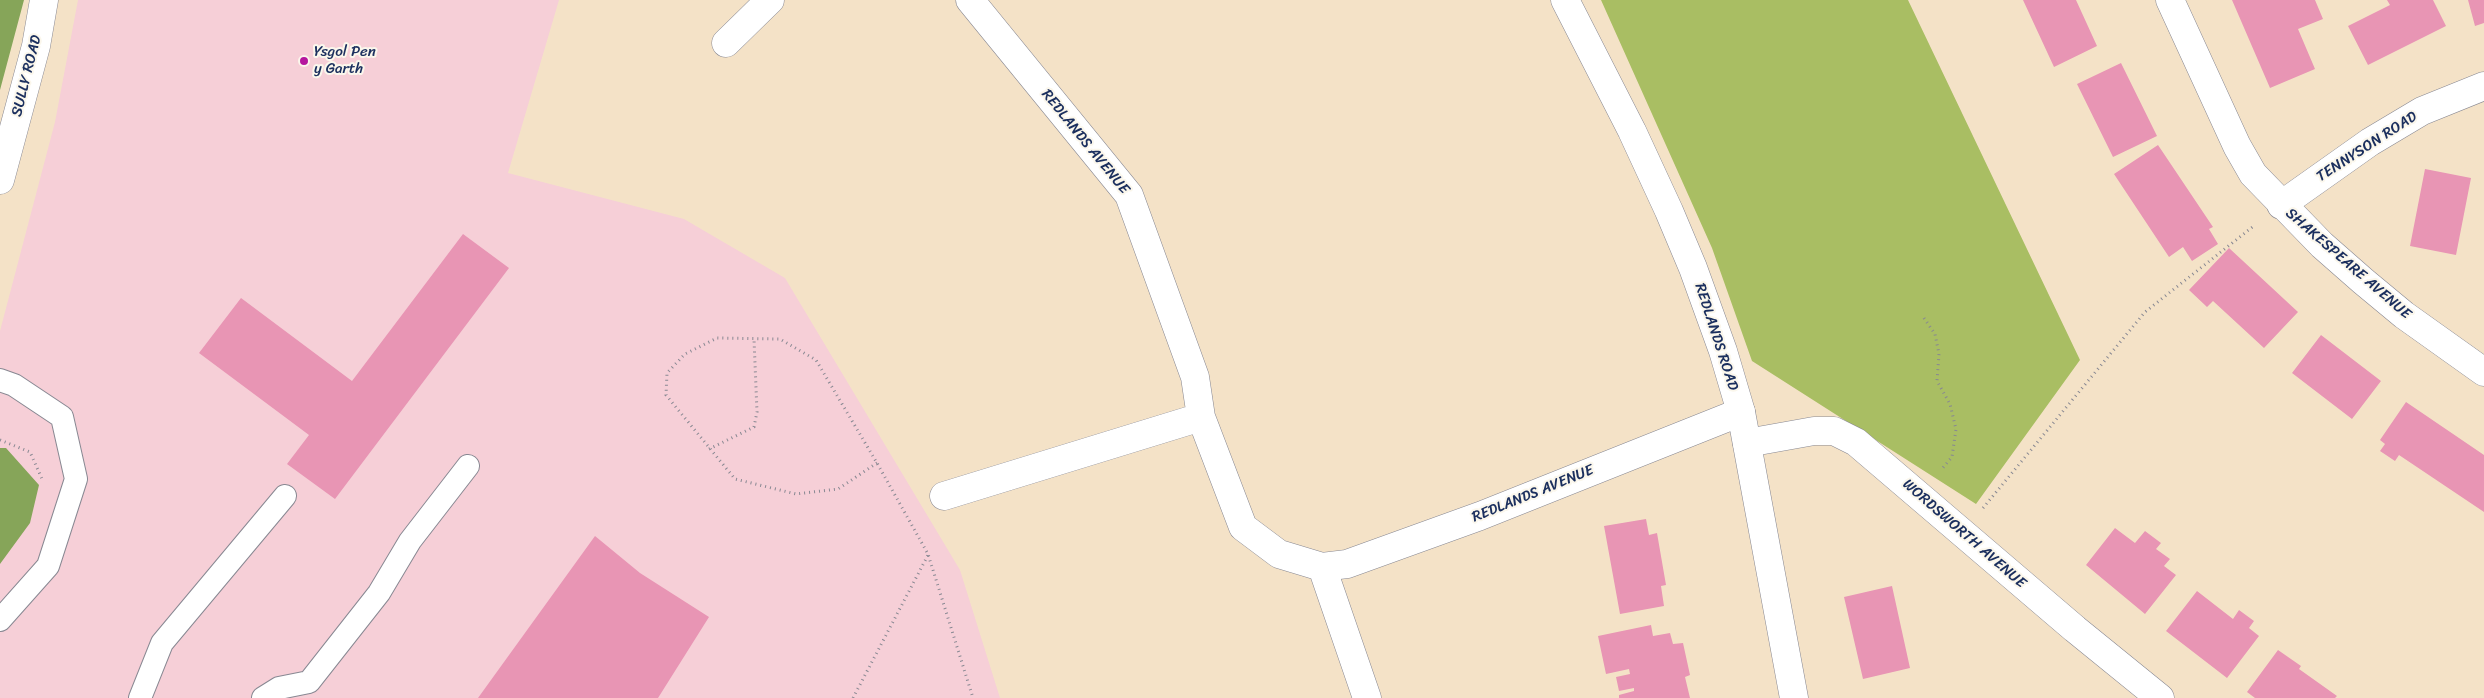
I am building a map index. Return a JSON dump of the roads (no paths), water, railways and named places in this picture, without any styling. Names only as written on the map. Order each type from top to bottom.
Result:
[{"type":"street","name":"SULLY ROAD","points":[[0,180],[36,46],[44,0]]},
{"type":"street","points":[[726,43],[770,0]]},
{"type":"street","name":"REDLANDS AVENUE","points":[[970,0],[1129,195],[1195,377],[1201,417],[1243,527],[1279,554],[1322,567],[1347,564],[1480,516],[1741,412]]},
{"type":"street","name":"REDLANDS ROAD","points":[[1565,0],[1632,131],[1669,211],[1714,324],[1741,412],[1794,698]]},
{"type":"street","name":"SHAKESPEARE AVENUE","points":[[2170,0],[2237,146],[2253,174],[2281,205],[2363,282],[2404,315],[2484,372]]},
{"type":"street","name":"TENNYSON ROAD","points":[[2281,205],[2370,142],[2422,111],[2484,86]]},
{"type":"street","points":[[944,496],[1201,417]]},
{"type":"street","name":"WORDSWORTH AVENUE","points":[[1747,443],[1814,431],[1834,431],[1856,442],[1962,534],[2160,698]]},
{"type":"street","points":[[1322,567],[1367,698]]},
{"type":"lane","points":[[0,380],[14,385],[62,417],[76,479],[48,566],[0,620]]},
{"type":"lane","points":[[263,698],[278,688],[309,682],[379,593],[410,541],[468,466]]},
{"type":"lane","points":[[140,698],[162,643],[285,496]]},
{"type":"place","name":"Ysgol Pen y Garth","points":[[304,61]]}]
